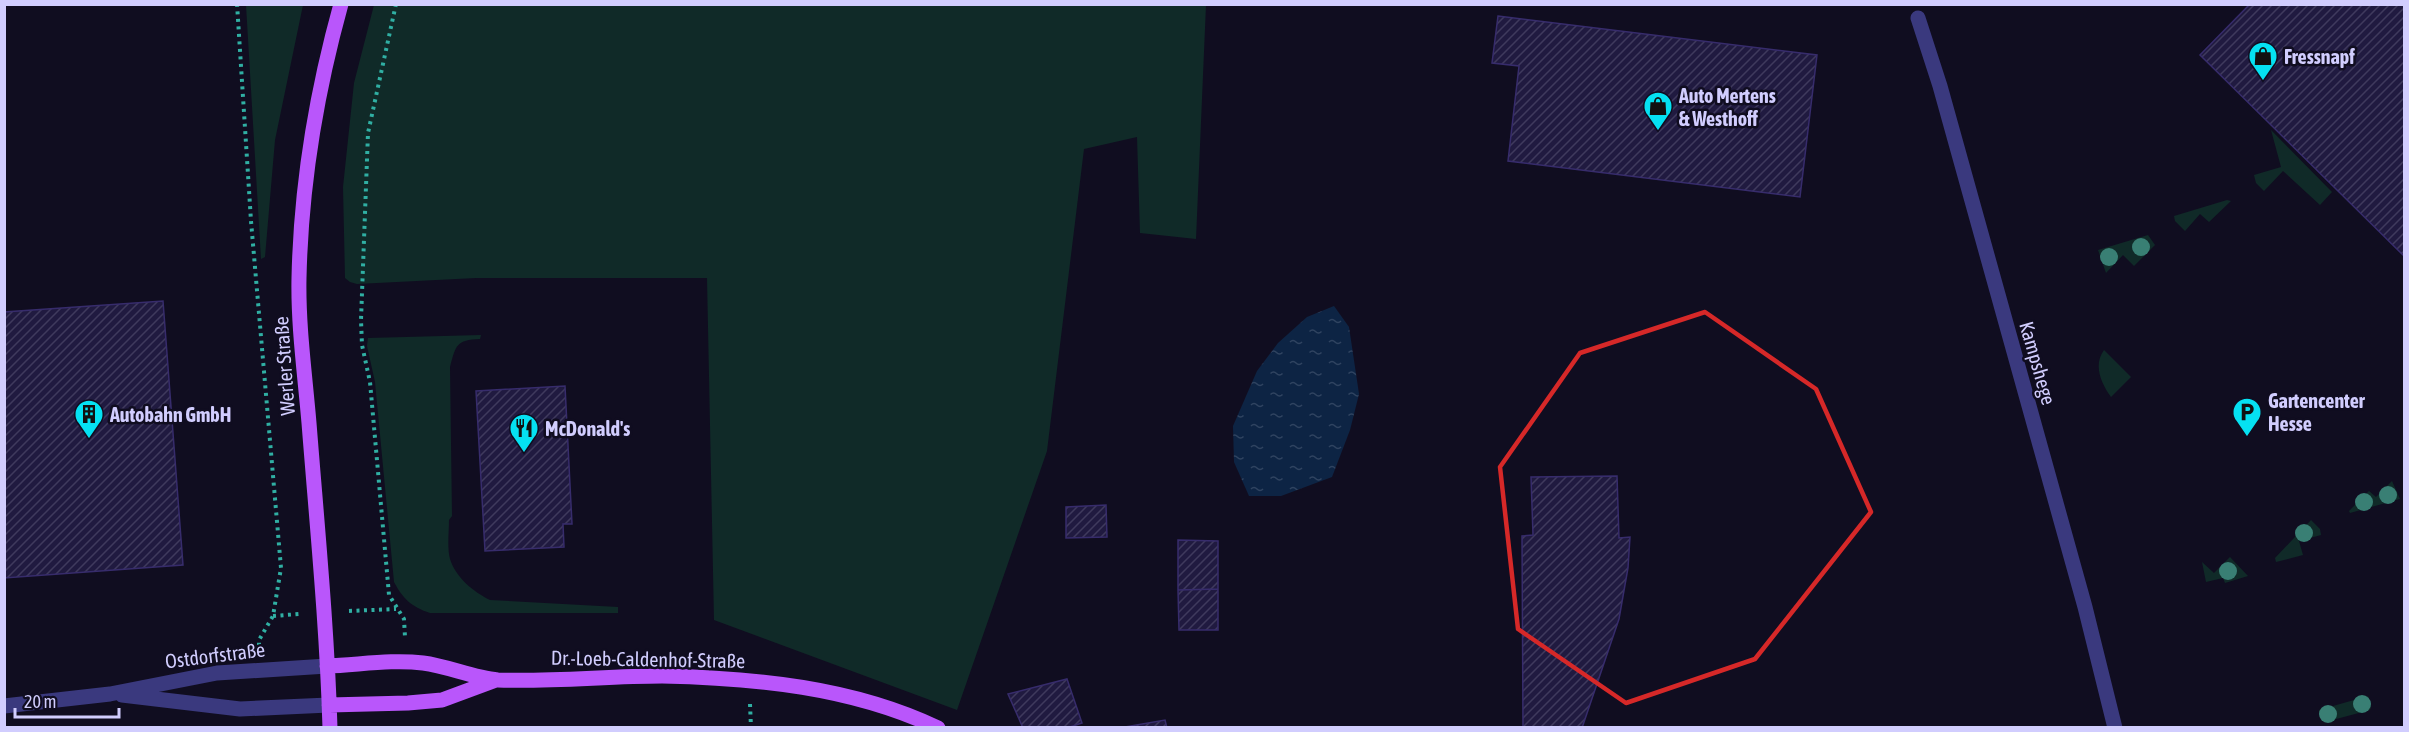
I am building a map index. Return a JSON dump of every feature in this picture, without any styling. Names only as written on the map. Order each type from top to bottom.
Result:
[{"type":"main road","name":"Werler Straße","points":[[330,728],[299,280],[303,200],[313,126],[327,56],[341,4]]},
{"type":"main road","name":"Dr.-Loeb-Caldenhof-Straße","points":[[327,666],[425,663],[496,680],[662,676],[750,680],[856,698],[895,710],[938,728]]},
{"type":"main road","name":"Dr.-Loeb-Caldenhof-Straße","points":[[329,705],[442,700],[496,680]]},
{"type":"street","name":"Kampshege","points":[[1918,18],[1943,98],[2082,596],[2113,725]]},
{"type":"street","name":"Ostdorfstraße","points":[[4,706],[110,694],[217,673],[327,666]]},
{"type":"street","name":"Ostdorfstraße","points":[[110,694],[240,709],[329,705]]},
{"type":"path","points":[[237,4],[251,221],[281,568],[273,616]]},
{"type":"path","points":[[396,4],[368,132],[361,320],[362,345],[370,382],[389,595],[404,619],[406,662]]},
{"type":"path","points":[[504,728],[625,728]]},
{"type":"highlighted area","points":[[1705,312],[1816,389],[1871,512],[1755,659],[1626,703],[1518,629],[1500,467],[1580,353]]},
{"type":"green space","points":[[246,5],[303,5],[275,140],[265,257],[261,259]]},
{"type":"green space","points":[[374,5],[1206,5],[1196,239],[1140,233],[1137,137],[1084,149],[1047,451],[957,710],[714,620],[707,278],[476,278],[357,284],[345,278],[343,187],[354,83]]},
{"type":"green space","points":[[2271,130],[2332,192],[2320,205],[2283,171],[2264,191],[2256,183],[2254,175],[2281,167]]},
{"type":"green space","points":[[2227,200],[2231,201],[2209,222],[2200,214],[2185,231],[2175,221],[2174,216]]},
{"type":"green space","points":[[2148,235],[2155,245],[2134,266],[2123,255],[2106,273],[2098,250]]},
{"type":"green space","points":[[481,335],[480,339],[462,342],[458,345],[450,367],[452,516],[449,520],[448,545],[453,566],[466,584],[490,600],[618,607],[618,613],[430,613],[409,602],[394,582],[375,382],[367,346],[368,338]]},
{"type":"green space","points":[[2104,350],[2131,377],[2111,397],[2104,386],[2099,368]]},
{"type":"green space","points":[[2392,481],[2400,499],[2350,513],[2349,511],[2369,491],[2376,497]]},
{"type":"green space","points":[[2311,520],[2320,529],[2321,535],[2299,541],[2303,555],[2276,562],[2275,558]]},
{"type":"green space","points":[[2230,557],[2248,576],[2225,583],[2223,578],[2206,582],[2202,562],[2214,573]]},
{"type":"green space","points":[[2368,696],[2370,710],[2323,721],[2319,710]]},
{"type":"water","points":[[1334,306],[1349,327],[1359,394],[1350,430],[1332,477],[1281,496],[1249,496],[1234,462],[1233,426],[1257,371],[1278,343],[1307,317]]},
{"type":"building","points":[[2250,4],[2404,4],[2404,256],[2200,55]]},
{"type":"building","points":[[1498,16],[1817,55],[1800,197],[1508,161],[1519,66],[1492,63]]},
{"type":"building","name":"Autobahn GmbH","points":[[163,301],[183,565],[4,578],[4,312]]},
{"type":"building","name":"McDonald's","points":[[565,386],[572,524],[563,524],[564,547],[485,551],[476,391]]},
{"type":"building","points":[[1617,476],[1619,538],[1630,537],[1628,568],[1619,619],[1582,728],[1523,728],[1522,536],[1533,535],[1531,477]]},
{"type":"building","points":[[1106,505],[1107,537],[1066,538],[1066,507]]},
{"type":"building","points":[[1178,540],[1218,541],[1218,589],[1178,590]]},
{"type":"building","points":[[1218,589],[1218,630],[1179,630],[1178,590]]},
{"type":"building","points":[[1067,679],[1082,723],[1067,728],[1023,728],[1008,694]]},
{"type":"building","points":[[1165,720],[1167,728],[1119,728]]},
{"type":"place","name":"Fressnapf","points":[[2263,82]]},
{"type":"place","name":"Auto Mertens & Westhoff","points":[[1658,132]]},
{"type":"place","name":"Gartencenter Hesse","points":[[2247,438]]},
{"type":"place","name":"Autobahn GmbH","points":[[89,440]]},
{"type":"place","name":"McDonald's","points":[[524,454]]}]
